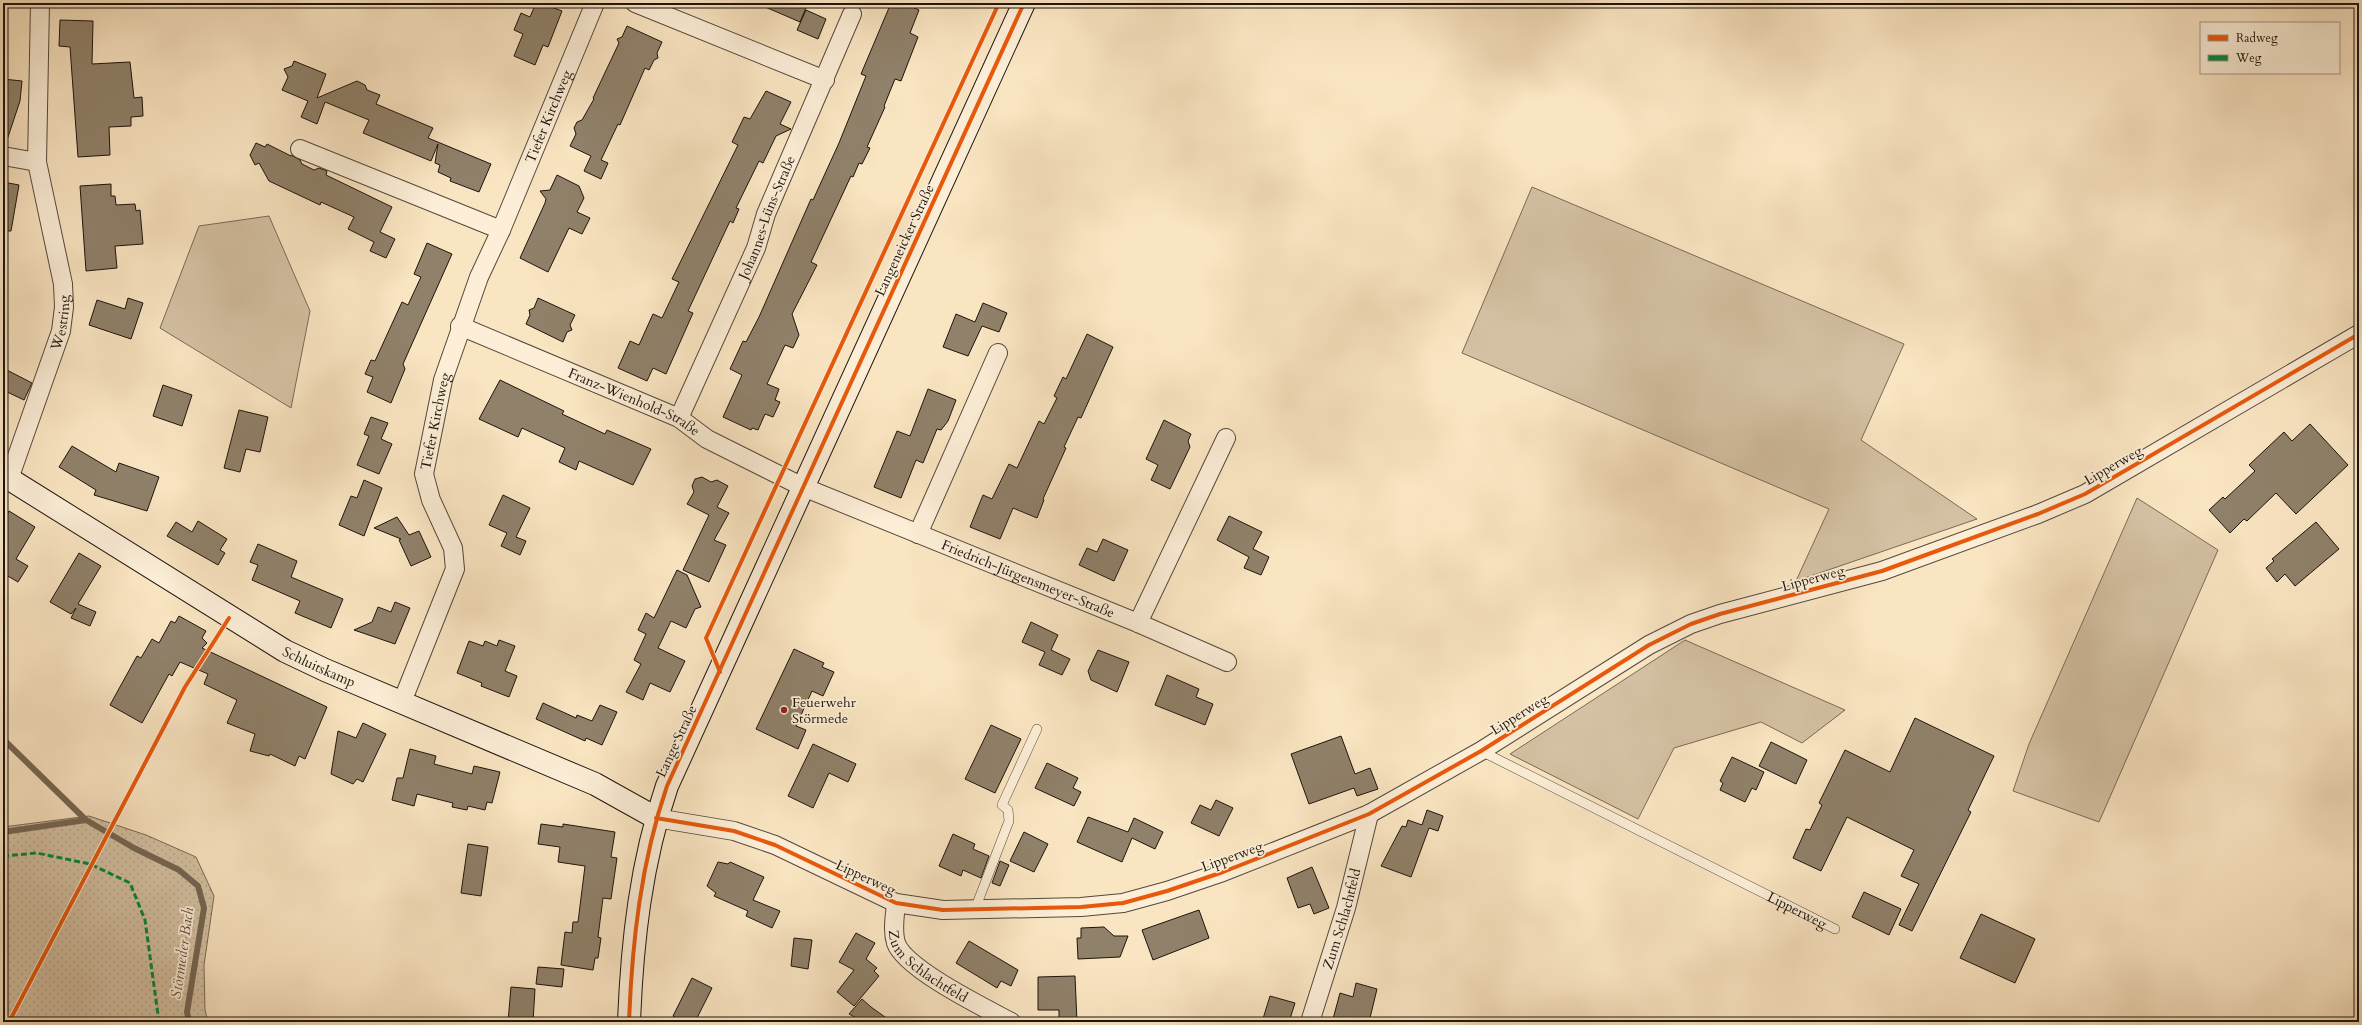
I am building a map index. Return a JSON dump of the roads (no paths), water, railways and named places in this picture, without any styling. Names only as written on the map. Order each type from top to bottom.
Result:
[{"type":"main road","name":"Langeneicker Straße","points":[[803,487],[1024,3]]},
{"type":"main road","name":"Schluitskamp","points":[[6,477],[286,651],[325,670],[595,784],[656,818]]},
{"type":"main road","name":"Lange Straße","points":[[629,1022],[633,954],[640,899],[656,818],[676,765],[730,652],[803,487]]},
{"type":"street","name":"Westring","points":[[6,477],[61,331],[64,307],[63,284],[37,162],[40,3]]},
{"type":"street","name":"Tiefer Kirchweg","points":[[402,702],[455,569],[453,548],[431,500],[424,474],[443,380],[460,326],[479,277],[501,230],[595,3]]},
{"type":"street","points":[[635,3],[825,80]]},
{"type":"street","name":"Johannes-Lüns-Straße","points":[[679,418],[756,248],[766,214],[825,80],[852,14]]},
{"type":"street","points":[[300,149],[501,230]]},
{"type":"street","points":[[3,156],[37,162]]},
{"type":"street","name":"Franz-Wienhold-Straße","points":[[460,326],[679,418],[708,439],[803,487]]},
{"type":"street","name":"Lipperweg","points":[[656,818],[734,831],[775,845],[896,903],[943,910],[1081,907],[1123,903],[1166,891],[1223,872],[1369,814],[1481,751],[1649,645],[1691,624],[1720,614],[1882,571],[2038,514],[2085,494],[2359,334]]},
{"type":"street","points":[[918,534],[998,353]]},
{"type":"street","points":[[1138,623],[1226,438]]},
{"type":"street","name":"Friedrich-Jürgensmeyer-Straße","points":[[803,487],[1138,623],[1227,662]]},
{"type":"street","name":"Zum Schlachtfeld","points":[[1310,1022],[1346,908],[1369,814]]},
{"type":"street","name":"Zum Schlachtfeld","points":[[896,903],[894,927],[896,943],[902,954],[941,983],[1010,1022]]},
{"type":"lane","points":[[975,909],[1009,821],[1008,810],[1002,805],[1037,729]]},
{"type":"lane","name":"Lipperweg","points":[[1481,751],[1835,929]]},
{"type":"waterway","points":[[3,739],[86,820]]},
{"type":"waterway","name":"Störmeder Bach","points":[[3,832],[86,820],[134,848],[179,870],[198,886],[204,908],[187,1012],[189,1022]]},
{"type":"place","name":"Feuerwehr Störmede","points":[[784,710]]}]
